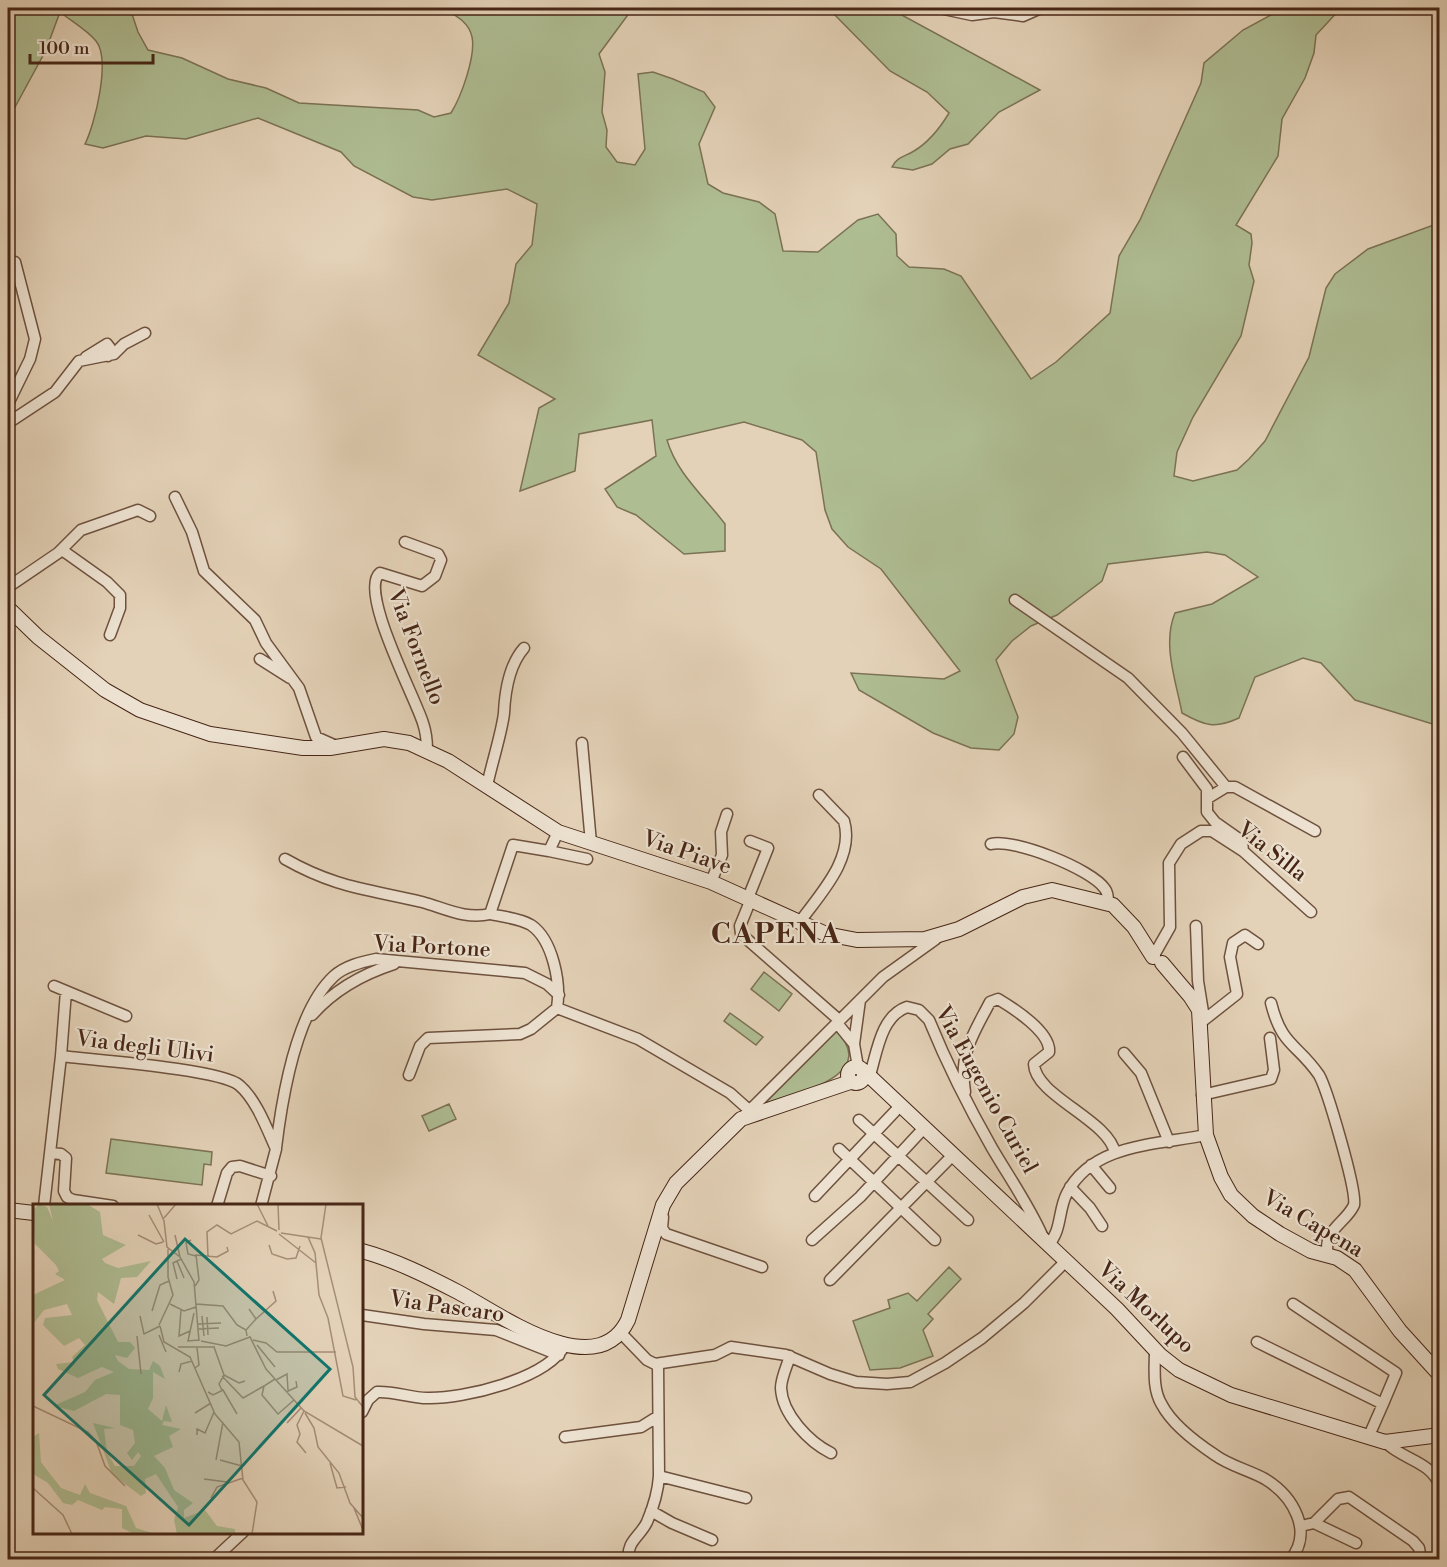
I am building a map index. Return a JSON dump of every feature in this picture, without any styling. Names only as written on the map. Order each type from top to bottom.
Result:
[{"type":"main road","name":"Via Piave","points":[[8,608],[39,637],[105,690],[140,710],[219,736],[307,748],[340,747],[388,738],[427,750],[558,831],[711,882],[799,923],[845,939],[897,941],[920,939],[945,933],[1023,897],[1052,890],[1108,903]]},
{"type":"main road","points":[[1108,903],[1131,922],[1155,958],[1195,1002],[1202,1021]]},
{"type":"main road","name":"Via Capena","points":[[1202,1021],[1202,1095],[1206,1135],[1224,1183],[1240,1205],[1296,1242],[1315,1252],[1343,1261],[1358,1273],[1400,1331],[1440,1375]]},
{"type":"main road","points":[[363,1251],[425,1275],[562,1350],[598,1344],[620,1332],[630,1315],[663,1205],[676,1183],[745,1115],[860,1076]]},
{"type":"main road","name":"Via Morlupo","points":[[860,1076],[884,1089],[1127,1319],[1155,1350],[1179,1370],[1215,1389],[1368,1438],[1385,1442],[1440,1435]]},
{"type":"main road","points":[[8,1210],[33,1213]]},
{"type":"street","points":[[939,8],[972,15],[994,12],[1023,16],[1041,8]]},
{"type":"street","points":[[8,404],[30,359],[35,339],[15,262]]},
{"type":"street","points":[[8,423],[55,392],[76,363],[84,359],[116,353],[124,344],[145,333]]},
{"type":"street","points":[[175,496],[192,532],[204,571],[253,616],[266,643],[299,687],[316,737],[340,747]]},
{"type":"street","points":[[8,586],[62,550],[84,528],[135,511],[143,510],[150,516]]},
{"type":"street","name":"Via Fornello","points":[[405,542],[438,554],[441,562],[437,573],[422,586],[380,573],[374,580],[373,591],[384,629],[423,723],[427,750]]},
{"type":"street","points":[[62,550],[118,591],[121,603],[110,635]]},
{"type":"street","points":[[1015,600],[1128,678],[1182,733],[1227,787]]},
{"type":"street","points":[[487,786],[503,717],[504,696],[517,659],[525,648]]},
{"type":"street","points":[[260,659],[299,687]]},
{"type":"street","points":[[582,743],[591,843]]},
{"type":"street","points":[[1183,757],[1202,780],[1208,798]]},
{"type":"street","points":[[1243,851],[1242,841],[1215,822],[1207,812],[1205,804],[1208,798],[1227,787],[1240,789],[1315,831]]},
{"type":"street","points":[[799,923],[835,873],[844,850],[844,821],[819,795]]},
{"type":"street","points":[[711,882],[722,855],[721,832],[727,814]]},
{"type":"street","name":"Via Silla","points":[[1155,958],[1167,935],[1171,916],[1170,860],[1181,844],[1204,830],[1212,831],[1243,851],[1311,912]]},
{"type":"street","points":[[549,851],[558,831]]},
{"type":"street","points":[[750,841],[769,844],[740,926],[741,934],[841,1018],[854,1044],[860,1076]]},
{"type":"street","points":[[991,844],[1008,843],[1078,868],[1105,889],[1108,903]]},
{"type":"street","points":[[490,914],[513,845],[587,859]]},
{"type":"street","points":[[285,859],[318,876],[348,887],[419,901],[468,916],[490,914],[523,921],[538,931],[550,954],[559,995],[557,1008],[535,1026],[520,1034],[428,1038],[420,1046],[409,1075]]},
{"type":"street","points":[[1196,926],[1202,1021]]},
{"type":"street","points":[[557,1008],[631,1036],[680,1063],[730,1094],[745,1115],[841,1018],[903,960],[945,933]]},
{"type":"street","points":[[1202,1021],[1237,994],[1230,957],[1233,943],[1245,935],[1258,944]]},
{"type":"street","points":[[897,941],[902,947],[903,960]]},
{"type":"street","name":"Via Portone","points":[[276,1149],[289,1071],[312,1006],[335,975],[357,963],[376,959],[525,974],[547,984],[559,995]]},
{"type":"street","points":[[306,1023],[326,1000],[357,980],[400,962]]},
{"type":"street","points":[[54,986],[126,1016]]},
{"type":"street","points":[[61,1056],[66,991]]},
{"type":"street","points":[[966,1098],[962,1074],[964,1056],[990,1002],[998,999],[1034,1025],[1048,1044],[1048,1052],[1034,1065],[1035,1071],[1060,1098],[1107,1137],[1115,1153]]},
{"type":"street","points":[[854,1044],[860,1000]]},
{"type":"street","points":[[1271,1003],[1283,1036],[1322,1081],[1353,1186],[1353,1207],[1329,1235],[1326,1245],[1328,1255]]},
{"type":"street","name":"Via Eugenio Curiel","points":[[860,1076],[888,1023],[901,1010],[913,1007],[921,1011],[928,1020],[992,1149],[1027,1203],[1046,1243]]},
{"type":"street","points":[[841,1018],[859,1019]]},
{"type":"street","points":[[1202,1095],[1271,1079],[1274,1070],[1270,1038]]},
{"type":"street","points":[[1124,1053],[1141,1073],[1169,1142]]},
{"type":"street","name":"Via degli Ulivi","points":[[44,1204],[61,1056],[229,1078],[244,1090],[276,1149]]},
{"type":"street","points":[[814,1196],[901,1106]]},
{"type":"street","points":[[859,1120],[968,1220]]},
{"type":"street","points":[[812,1240],[874,1182],[924,1128]]},
{"type":"street","points":[[1046,1243],[1056,1234],[1063,1203],[1070,1187],[1091,1165],[1115,1153],[1206,1135]]},
{"type":"street","points":[[262,1204],[271,1176],[276,1149]]},
{"type":"street","points":[[839,1149],[935,1240]]},
{"type":"street","points":[[50,1153],[61,1154],[66,1158],[64,1191],[67,1197],[103,1204]]},
{"type":"street","points":[[830,1280],[953,1155]]},
{"type":"street","points":[[1091,1165],[1110,1188]]},
{"type":"street","points":[[219,1204],[226,1175],[232,1167],[240,1166],[271,1176]]},
{"type":"street","points":[[1070,1187],[1090,1208],[1102,1226]]},
{"type":"street","points":[[663,1205],[662,1226],[666,1234],[762,1267]]},
{"type":"street","points":[[620,1332],[647,1360],[658,1364],[715,1355],[729,1347],[790,1356],[850,1380],[888,1384],[910,1382],[945,1363],[982,1338],[1024,1303],[1065,1261]]},
{"type":"street","points":[[1293,1304],[1396,1373],[1368,1438]]},
{"type":"street","name":"Via Pascaro","points":[[363,1315],[500,1331],[562,1350]]},
{"type":"street","points":[[1257,1342],[1383,1404]]},
{"type":"street","points":[[363,1410],[368,1400],[377,1392],[427,1398],[475,1391],[542,1369],[562,1350]]},
{"type":"street","points":[[1155,1350],[1156,1390],[1165,1410],[1217,1457],[1274,1486],[1290,1503],[1301,1526],[1300,1543],[1290,1560]]},
{"type":"street","points":[[790,1356],[782,1386],[785,1401],[808,1438],[831,1453]]},
{"type":"street","points":[[629,1560],[630,1544],[644,1528],[651,1511],[659,1476],[658,1364]]},
{"type":"street","points":[[565,1437],[641,1427],[657,1417]]},
{"type":"street","points":[[1385,1442],[1397,1453],[1429,1468],[1440,1486]]},
{"type":"street","points":[[659,1476],[746,1498]]},
{"type":"street","points":[[1301,1526],[1314,1523],[1338,1499],[1349,1497],[1413,1541],[1419,1548],[1421,1560]]},
{"type":"street","points":[[651,1511],[672,1523],[712,1540]]},
{"type":"street","points":[[1314,1523],[1356,1543]]},
{"type":"street","points":[[213,1560],[242,1534]]},
{"type":"green space","points":[[8,8],[130,8],[138,32],[148,50],[182,58],[228,79],[266,88],[299,103],[418,110],[434,117],[451,113],[455,106],[467,76],[473,45],[465,23],[443,8],[633,8],[599,54],[605,72],[602,112],[607,130],[606,147],[617,162],[635,165],[645,149],[638,74],[653,72],[704,92],[715,107],[699,144],[708,184],[723,193],[759,202],[775,214],[783,251],[818,252],[858,220],[878,214],[896,234],[897,256],[909,267],[944,269],[961,276],[1031,379],[1056,362],[1110,313],[1119,256],[1140,220],[1201,83],[1204,63],[1243,30],[1284,8],[1341,8],[1316,35],[1314,53],[1305,78],[1282,119],[1278,156],[1236,225],[1251,234],[1249,265],[1254,281],[1241,336],[1193,417],[1177,452],[1174,476],[1193,481],[1237,470],[1249,459],[1265,441],[1309,357],[1326,288],[1335,274],[1368,249],[1439,223],[1439,726],[1355,700],[1321,663],[1303,658],[1255,677],[1239,718],[1223,724],[1210,725],[1182,713],[1170,650],[1171,625],[1175,613],[1212,604],[1258,577],[1225,555],[1207,552],[1108,564],[1102,581],[1057,615],[1031,626],[1012,641],[996,660],[1018,717],[1014,734],[999,750],[971,748],[933,733],[859,690],[851,673],[944,679],[960,671],[881,569],[848,547],[832,529],[825,510],[816,452],[802,440],[744,422],[667,440],[677,464],[725,524],[725,551],[684,554],[636,515],[617,507],[605,489],[656,456],[652,420],[579,434],[575,471],[520,491],[539,408],[555,399],[478,355],[509,303],[516,264],[532,245],[537,204],[507,189],[432,200],[413,197],[354,166],[341,152],[258,118],[186,139],[146,136],[103,148],[85,144],[100,92],[102,62],[100,50],[96,41],[84,29],[60,12],[46,50],[8,120]]},
{"type":"green space","points":[[828,8],[889,8],[1040,90],[999,112],[968,144],[950,149],[932,164],[913,170],[892,167],[899,159],[929,139],[949,113],[927,92],[890,71]]},
{"type":"green space","points":[[764,972],[792,994],[779,1011],[751,989]]},
{"type":"green space","points":[[730,1013],[763,1037],[756,1045],[724,1021]]},
{"type":"green space","points":[[835,1030],[847,1046],[848,1059],[842,1070],[830,1080],[768,1103],[766,1098]]},
{"type":"green space","points":[[449,1104],[456,1119],[429,1131],[422,1116]]},
{"type":"green space","points":[[111,1139],[212,1152],[211,1165],[204,1164],[202,1185],[106,1173]]},
{"type":"green space","points":[[949,1267],[961,1279],[928,1314],[933,1319],[923,1330],[933,1356],[900,1368],[870,1370],[853,1321],[890,1308],[888,1300],[908,1293],[917,1301]]},
{"type":"district","name":"CAPENA","points":[[776,934]]}]
